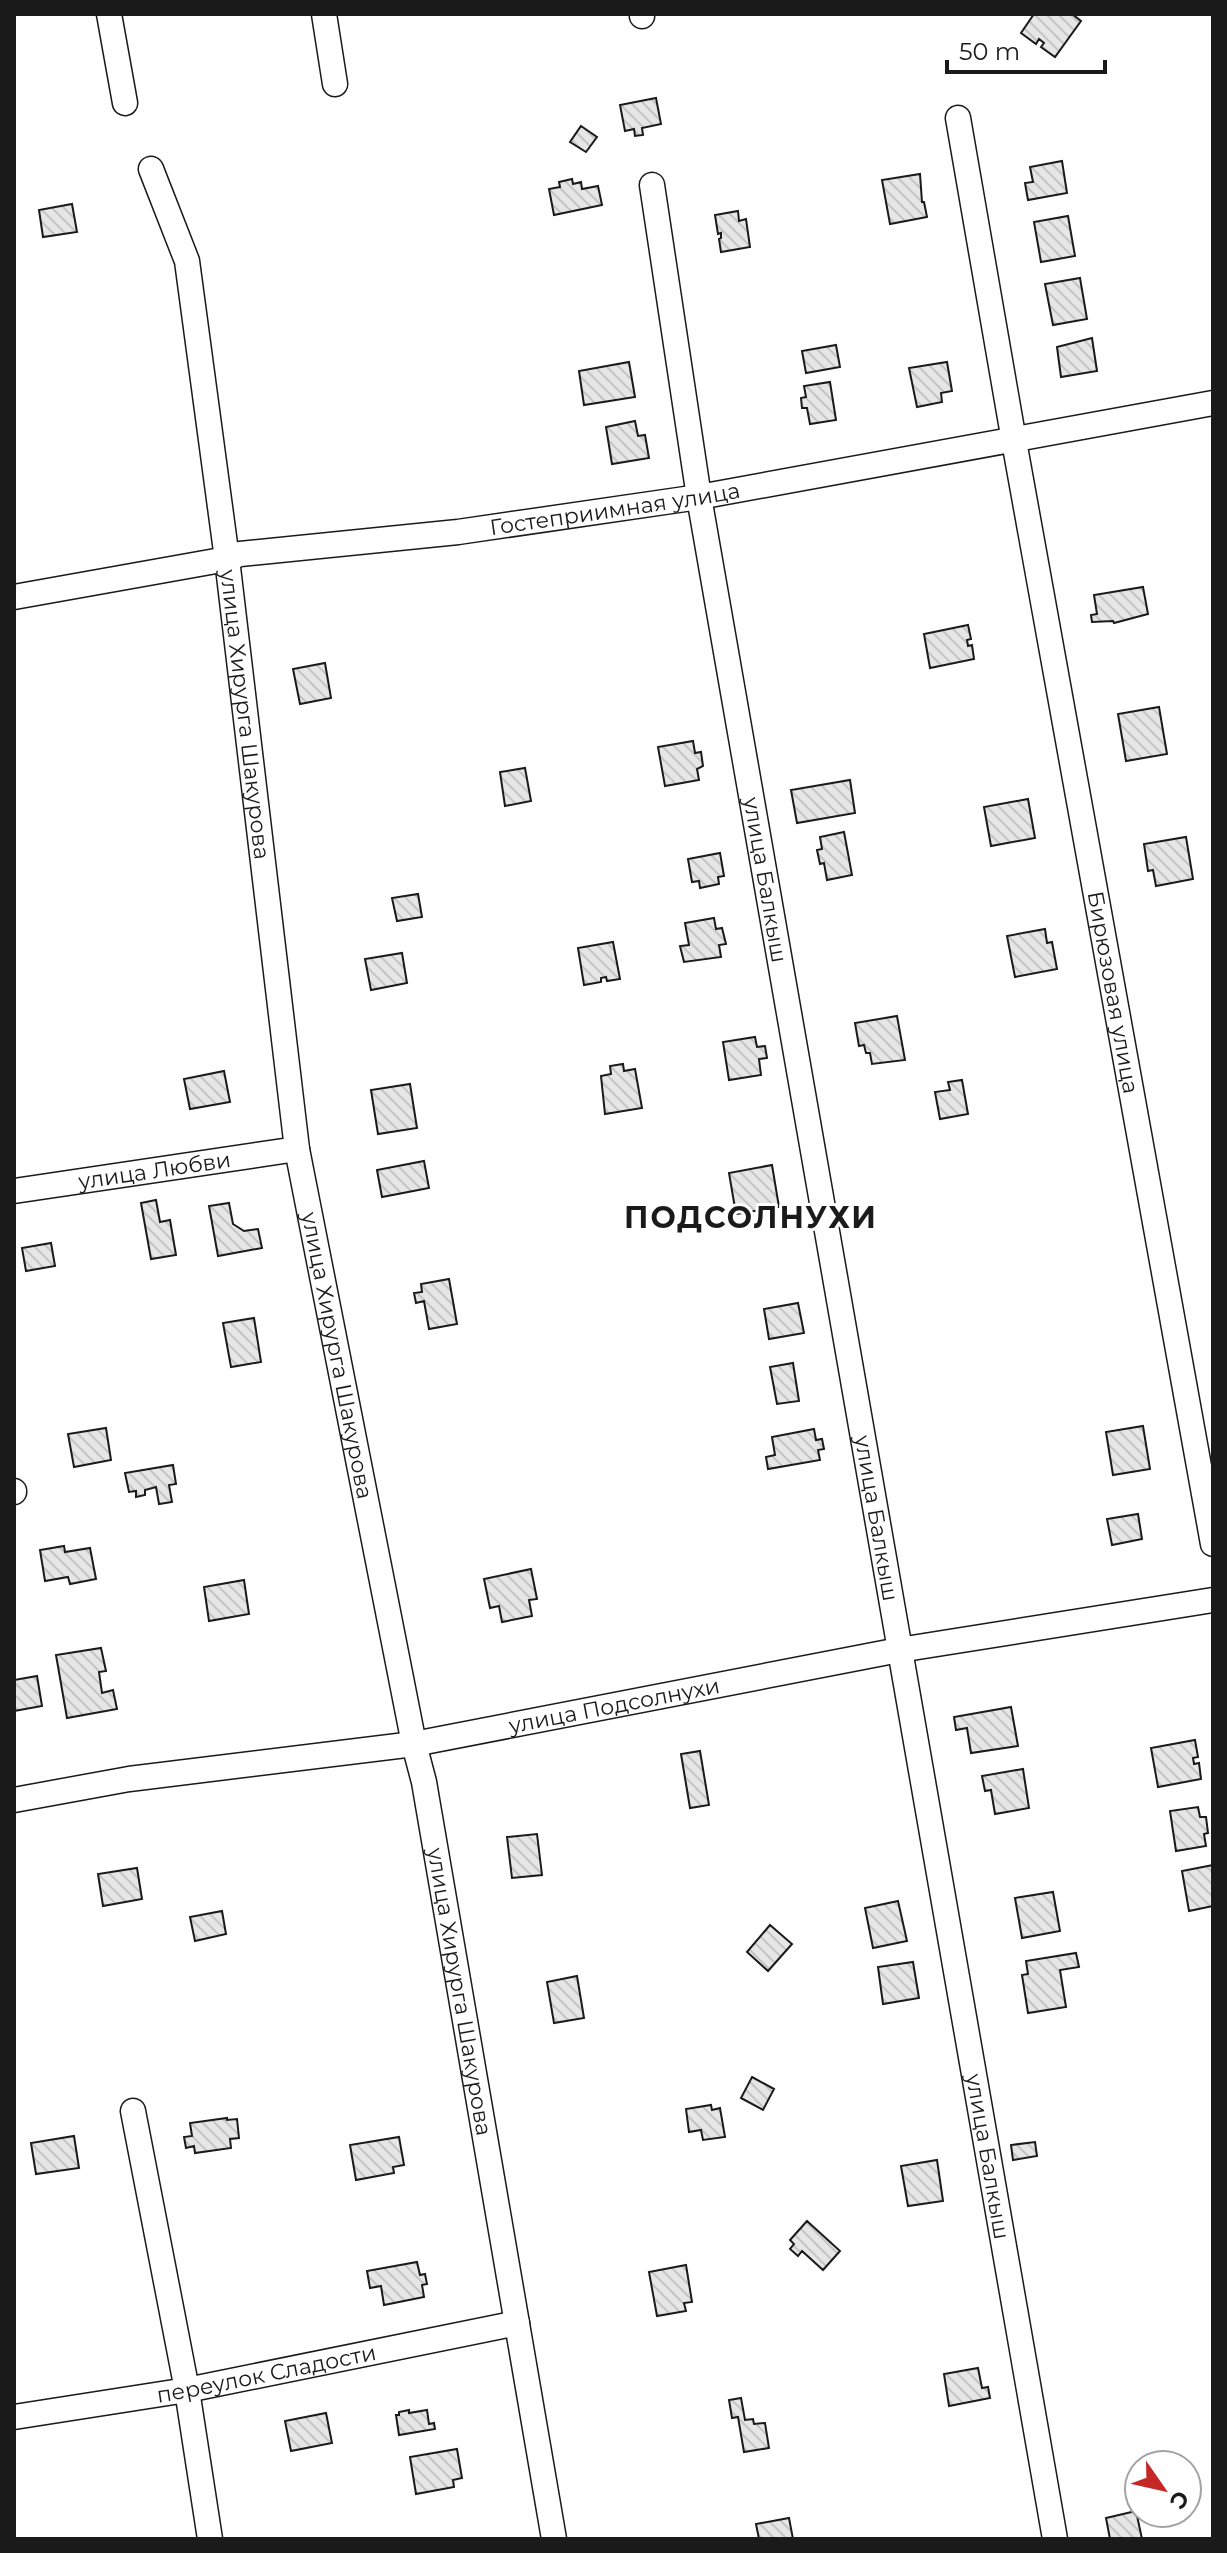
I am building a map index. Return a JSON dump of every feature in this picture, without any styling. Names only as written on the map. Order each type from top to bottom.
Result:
[{"type":"street","points":[[109,14],[125,103]]},
{"type":"street","points":[[324,14],[335,84]]},
{"type":"street","name":"Бирюзовая улица","points":[[958,118],[1213,1544]]},
{"type":"street","name":"улица Хирурга Шакурова","points":[[151,169],[187,261],[227,559],[297,1149],[424,1782],[554,2539]]},
{"type":"street","name":"улица Балкыш","points":[[652,185],[699,497],[1055,2539]]},
{"type":"street","name":"Гостеприимная улица","points":[[14,597],[227,559],[240,554],[458,532],[699,497],[1213,403]]},
{"type":"street","name":"улица Любви","points":[[14,1191],[297,1149]]},
{"type":"street","name":"улица Подсолнухи","points":[[14,1800],[129,1779],[414,1744],[899,1650],[1213,1600]]},
{"type":"street","points":[[133,2111],[187,2390],[210,2539]]},
{"type":"street","name":"переулок Сладости","points":[[14,2417],[187,2390],[517,2323]]},
{"type":"building","points":[[1034,14],[1072,14],[1081,21],[1055,57],[1041,47],[1044,43],[1039,39],[1036,44],[1021,33]]},
{"type":"building","points":[[656,98],[661,124],[642,128],[643,135],[635,136],[634,129],[625,131],[620,105]]},
{"type":"building","points":[[581,126],[597,137],[586,152],[570,142]]},
{"type":"building","points":[[1062,161],[1067,193],[1028,200],[1025,183],[1033,182],[1030,167]]},
{"type":"building","points":[[920,174],[922,202],[927,217],[890,224],[882,180]]},
{"type":"building","points":[[572,179],[573,184],[581,182],[582,189],[598,186],[602,205],[554,215],[549,189],[560,187],[559,182]]},
{"type":"building","points":[[72,204],[77,232],[43,237],[39,210]]},
{"type":"building","points":[[738,211],[739,221],[746,219],[750,247],[721,252],[721,233],[718,234],[715,215]]},
{"type":"building","points":[[1068,216],[1075,256],[1041,262],[1034,222]]},
{"type":"building","points":[[1080,278],[1087,319],[1053,325],[1045,284]]},
{"type":"building","points":[[1092,338],[1097,371],[1061,377],[1057,347]]},
{"type":"building","points":[[836,345],[840,367],[806,373],[802,351]]},
{"type":"building","points":[[629,362],[635,397],[584,405],[579,371]]},
{"type":"building","points":[[947,362],[952,391],[941,393],[942,402],[917,407],[909,368]]},
{"type":"building","points":[[830,382],[836,420],[810,424],[807,408],[802,408],[801,398],[806,397],[804,386]]},
{"type":"building","points":[[635,421],[638,436],[645,435],[649,458],[612,464],[606,427]]},
{"type":"building","points":[[1143,587],[1148,614],[1114,623],[1092,622],[1091,615],[1097,614],[1094,595]]},
{"type":"building","points":[[968,625],[971,639],[967,640],[968,646],[972,645],[974,659],[930,668],[924,634]]},
{"type":"building","points":[[325,663],[331,698],[300,704],[293,669]]},
{"type":"building","points":[[1159,707],[1167,754],[1126,761],[1118,714]]},
{"type":"building","points":[[693,741],[695,753],[701,752],[703,766],[697,769],[699,780],[665,786],[658,747]]},
{"type":"building","points":[[525,768],[531,801],[505,806],[500,772]]},
{"type":"building","points":[[850,780],[855,813],[797,823],[791,790]]},
{"type":"building","points":[[1028,799],[1035,838],[991,846],[984,807]]},
{"type":"building","points":[[844,832],[852,875],[827,880],[824,863],[820,864],[817,850],[822,849],[820,837]]},
{"type":"building","points":[[1186,837],[1193,879],[1156,886],[1153,870],[1148,871],[1144,844]]},
{"type":"building","points":[[720,853],[724,876],[718,877],[719,884],[700,888],[699,881],[692,882],[688,859]]},
{"type":"building","points":[[418,894],[422,917],[397,921],[392,898]]},
{"type":"building","points":[[714,918],[716,929],[722,928],[726,944],[719,945],[721,957],[684,962],[680,946],[689,945],[685,923]]},
{"type":"building","points":[[1045,929],[1047,943],[1052,942],[1057,969],[1015,977],[1007,936]]},
{"type":"building","points":[[613,942],[620,979],[607,981],[606,977],[601,978],[601,982],[584,985],[578,948]]},
{"type":"building","points":[[402,953],[407,983],[371,990],[365,959]]},
{"type":"building","points":[[897,1016],[905,1060],[872,1064],[870,1053],[866,1053],[864,1045],[859,1046],[855,1023]]},
{"type":"building","points":[[755,1037],[757,1047],[765,1046],[767,1058],[759,1059],[761,1075],[729,1080],[723,1042]]},
{"type":"building","points":[[623,1064],[624,1071],[635,1069],[642,1108],[605,1114],[601,1076],[611,1074],[610,1066]]},
{"type":"building","points":[[224,1071],[230,1102],[190,1109],[184,1079]]},
{"type":"building","points":[[962,1080],[968,1114],[940,1119],[935,1092],[950,1090],[948,1082]]},
{"type":"building","points":[[410,1084],[417,1128],[378,1134],[371,1090]]},
{"type":"building","points":[[424,1161],[429,1188],[382,1197],[377,1170]]},
{"type":"building","points":[[772,1165],[779,1207],[736,1214],[729,1173]]},
{"type":"building","points":[[156,1200],[160,1222],[170,1220],[176,1255],[151,1259],[141,1203]]},
{"type":"building","points":[[229,1203],[233,1224],[244,1231],[258,1229],[262,1248],[218,1256],[209,1206]]},
{"type":"building","points":[[51,1243],[55,1266],[26,1271],[22,1248]]},
{"type":"building","points":[[449,1279],[457,1324],[429,1329],[424,1301],[416,1303],[414,1293],[422,1292],[421,1284]]},
{"type":"building","points":[[798,1303],[804,1333],[769,1339],[764,1309]]},
{"type":"building","points":[[254,1318],[261,1362],[231,1367],[223,1323]]},
{"type":"building","points":[[793,1363],[799,1401],[777,1404],[770,1367]]},
{"type":"building","points":[[1143,1426],[1150,1469],[1113,1475],[1106,1432]]},
{"type":"building","points":[[106,1428],[111,1460],[74,1467],[68,1434]]},
{"type":"building","points":[[814,1429],[816,1440],[822,1439],[824,1449],[818,1450],[820,1460],[768,1469],[766,1457],[775,1455],[772,1437]]},
{"type":"building","points":[[173,1465],[176,1484],[169,1485],[172,1502],[159,1504],[156,1487],[136,1497],[136,1491],[129,1492],[125,1473]]},
{"type":"building","points":[[1138,1514],[1142,1539],[1112,1545],[1107,1519]]},
{"type":"building","points":[[64,1546],[65,1552],[90,1548],[96,1579],[70,1584],[68,1577],[45,1581],[40,1550]]},
{"type":"building","points":[[531,1569],[537,1599],[529,1600],[532,1616],[502,1622],[499,1606],[490,1608],[484,1579]]},
{"type":"building","points":[[244,1580],[249,1614],[209,1621],[204,1587]]},
{"type":"building","points":[[101,1648],[106,1671],[99,1672],[102,1693],[113,1690],[117,1709],[67,1718],[56,1655]]},
{"type":"building","points":[[37,1676],[42,1706],[14,1711],[14,1680]]},
{"type":"building","points":[[1011,1707],[1018,1746],[971,1753],[967,1728],[956,1730],[954,1717]]},
{"type":"building","points":[[1195,1740],[1198,1757],[1193,1758],[1194,1764],[1199,1763],[1201,1779],[1158,1787],[1151,1748]]},
{"type":"building","points":[[700,1751],[709,1805],[690,1808],[681,1754]]},
{"type":"building","points":[[1023,1769],[1029,1808],[995,1814],[991,1790],[985,1791],[982,1776]]},
{"type":"building","points":[[1198,1807],[1200,1817],[1206,1817],[1206,1846],[1176,1851],[1170,1811]]},
{"type":"building","points":[[537,1834],[542,1875],[512,1878],[507,1837]]},
{"type":"building","points":[[1213,1865],[1213,1906],[1189,1911],[1182,1871]]},
{"type":"building","points":[[137,1868],[142,1899],[103,1906],[98,1874]]},
{"type":"building","points":[[1053,1892],[1060,1931],[1022,1938],[1015,1898]]},
{"type":"building","points":[[898,1901],[907,1941],[873,1948],[865,1908]]},
{"type":"building","points":[[222,1911],[226,1934],[195,1941],[190,1917]]},
{"type":"building","points":[[770,1925],[792,1944],[768,1971],[747,1952]]},
{"type":"building","points":[[1076,1953],[1079,1967],[1060,1970],[1066,2007],[1028,2013],[1022,1975],[1028,1974],[1026,1961]]},
{"type":"building","points":[[913,1962],[919,1998],[883,2004],[878,1967]]},
{"type":"building","points":[[577,1976],[584,2018],[554,2023],[547,1982]]},
{"type":"building","points":[[752,2077],[774,2089],[763,2110],[741,2098]]},
{"type":"building","points":[[711,2105],[712,2110],[720,2108],[725,2137],[703,2140],[701,2130],[689,2132],[686,2109]]},
{"type":"building","points":[[237,2119],[239,2138],[230,2139],[231,2148],[195,2153],[194,2146],[186,2148],[184,2137],[192,2136],[190,2123]]},
{"type":"building","points":[[74,2136],[79,2168],[36,2174],[31,2143]]},
{"type":"building","points":[[399,2137],[404,2165],[393,2167],[394,2173],[356,2180],[350,2145]]},
{"type":"building","points":[[1035,2142],[1037,2156],[1013,2160],[1011,2145]]},
{"type":"building","points":[[937,2160],[943,2201],[908,2206],[901,2166]]},
{"type":"building","points":[[807,2221],[840,2251],[823,2270],[802,2251],[798,2256],[790,2249],[794,2244],[790,2240]]},
{"type":"building","points":[[417,2262],[420,2275],[425,2274],[427,2284],[422,2285],[424,2297],[384,2305],[381,2286],[370,2288],[367,2271]]},
{"type":"building","points":[[686,2265],[692,2302],[684,2303],[686,2311],[657,2316],[649,2272]]},
{"type":"building","points":[[978,2368],[982,2388],[988,2387],[990,2398],[949,2406],[944,2374]]},
{"type":"building","points":[[741,2398],[745,2420],[753,2419],[754,2424],[765,2423],[769,2448],[744,2452],[738,2417],[732,2418],[729,2400]]},
{"type":"building","points":[[409,2410],[409,2413],[427,2410],[429,2424],[434,2423],[435,2429],[399,2435],[396,2415]]},
{"type":"building","points":[[326,2413],[332,2443],[291,2451],[285,2421]]},
{"type":"building","points":[[457,2449],[462,2478],[453,2480],[454,2487],[416,2494],[410,2457]]},
{"type":"building","points":[[1123,2514],[1123,2529],[1140,2529],[1142,2539],[1110,2539],[1106,2518]]},
{"type":"building","points":[[789,2518],[793,2539],[759,2539],[756,2524]]},
{"type":"district","name":"ПОДСОЛНУХИ","points":[[751,1218]]}]
